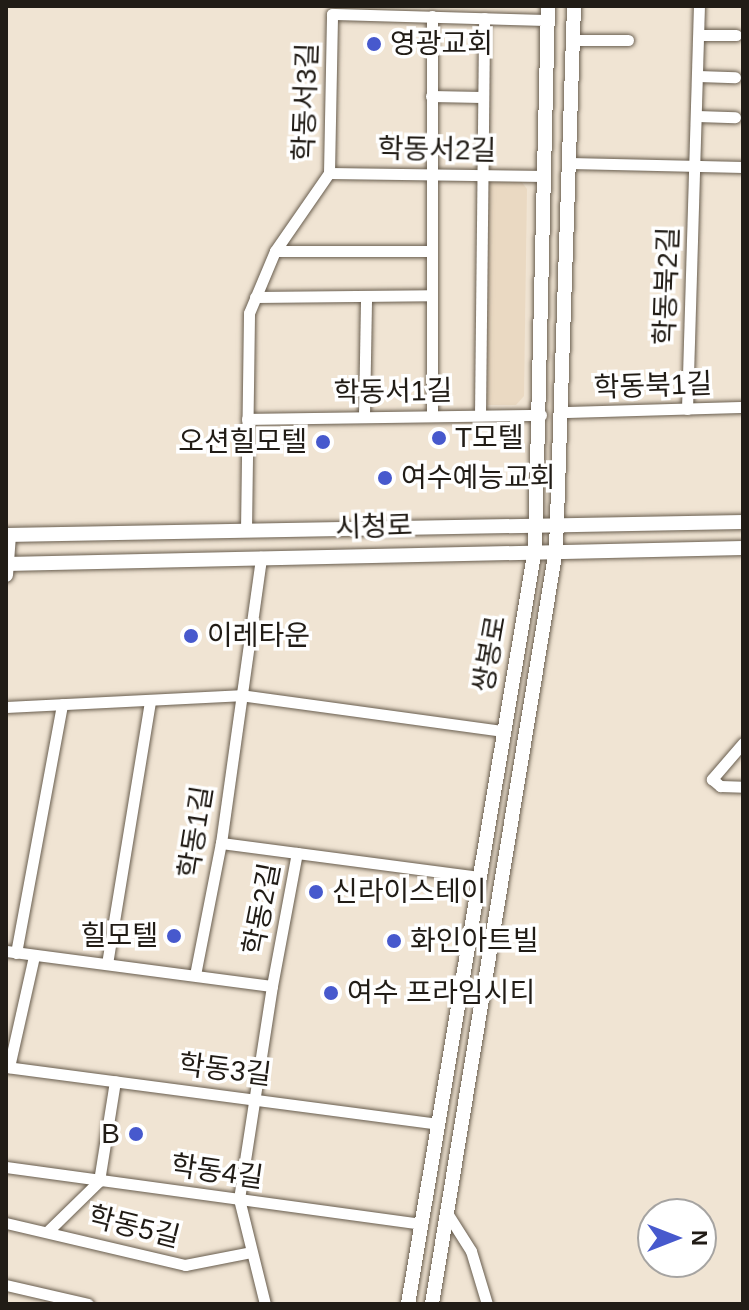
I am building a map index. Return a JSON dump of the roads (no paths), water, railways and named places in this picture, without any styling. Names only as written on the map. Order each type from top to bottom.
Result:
[{"type":"street","name":"쌍봉로","points":[[432,1304],[556,549],[564,412],[574,6]]},
{"type":"street","name":"학동북2길","points":[[687,409],[699,6]]},
{"type":"street","name":"학동서3길","points":[[246,530],[245,347],[255,297],[275,251],[329,173],[327,10],[484,18],[548,13]]},
{"type":"street","name":"쌍봉로","points":[[408,1304],[535,549],[541,415],[548,13]]},
{"type":"street","points":[[432,16],[432,415]]},
{"type":"street","points":[[480,415],[484,18]]},
{"type":"street","points":[[699,35],[736,35]]},
{"type":"street","points":[[573,40],[628,40]]},
{"type":"street","points":[[698,76],[735,77]]},
{"type":"street","points":[[431,96],[482,97]]},
{"type":"street","points":[[697,116],[735,117]]},
{"type":"street","points":[[570,163],[743,167]]},
{"type":"street","name":"학동서2길","points":[[329,173],[545,176]]},
{"type":"street","points":[[275,251],[431,251]]},
{"type":"street","points":[[255,297],[432,295]]},
{"type":"street","points":[[364,416],[366,296]]},
{"type":"street","name":"학동북1길","points":[[564,412],[743,407]]},
{"type":"street","name":"학동서1길","points":[[247,419],[541,415]]},
{"type":"street","name":"시청로","points":[[8,535],[535,523],[743,522]]},
{"type":"street","points":[[7,568],[8,535]]},
{"type":"street","name":"시청로","points":[[7,568],[535,549],[743,548]]},
{"type":"street","name":"학동1길","points":[[195,975],[221,843],[261,557]]},
{"type":"street","points":[[6,707],[240,695],[504,731]]},
{"type":"street","points":[[107,964],[150,701]]},
{"type":"street","points":[[11,952],[62,704]]},
{"type":"street","points":[[743,743],[712,779],[720,786],[743,787]]},
{"type":"street","points":[[221,843],[297,853]]},
{"type":"street","name":"학동2길","points":[[11,952],[272,986],[297,853],[479,877]]},
{"type":"street","points":[[7,1067],[34,956]]},
{"type":"street","points":[[265,1304],[239,1199],[272,986]]},
{"type":"street","name":"학동3길","points":[[7,1067],[438,1124]]},
{"type":"street","points":[[48,1231],[99,1181],[115,1081]]},
{"type":"street","name":"학동4길","points":[[6,1167],[421,1224]]},
{"type":"street","points":[[447,1213],[471,1251],[487,1304]]},
{"type":"street","name":"학동5길","points":[[6,1223],[185,1265],[251,1252]]},
{"type":"street","points":[[6,1285],[88,1304]]},
{"type":"place","name":"영광교회","points":[[374,44]]},
{"type":"place","name":"T모텔","points":[[439,438]]},
{"type":"place","name":"오션힐모텔","points":[[323,442]]},
{"type":"place","name":"여수예능교회","points":[[385,478]]},
{"type":"place","name":"이레타운","points":[[191,636]]},
{"type":"place","name":"신라이스테이","points":[[316,892]]},
{"type":"place","name":"힐모텔","points":[[174,936]]},
{"type":"place","name":"화인아트빌","points":[[394,941]]},
{"type":"place","name":"여수 프라임시티","points":[[331,993]]},
{"type":"place","name":"B","points":[[136,1134]]}]
